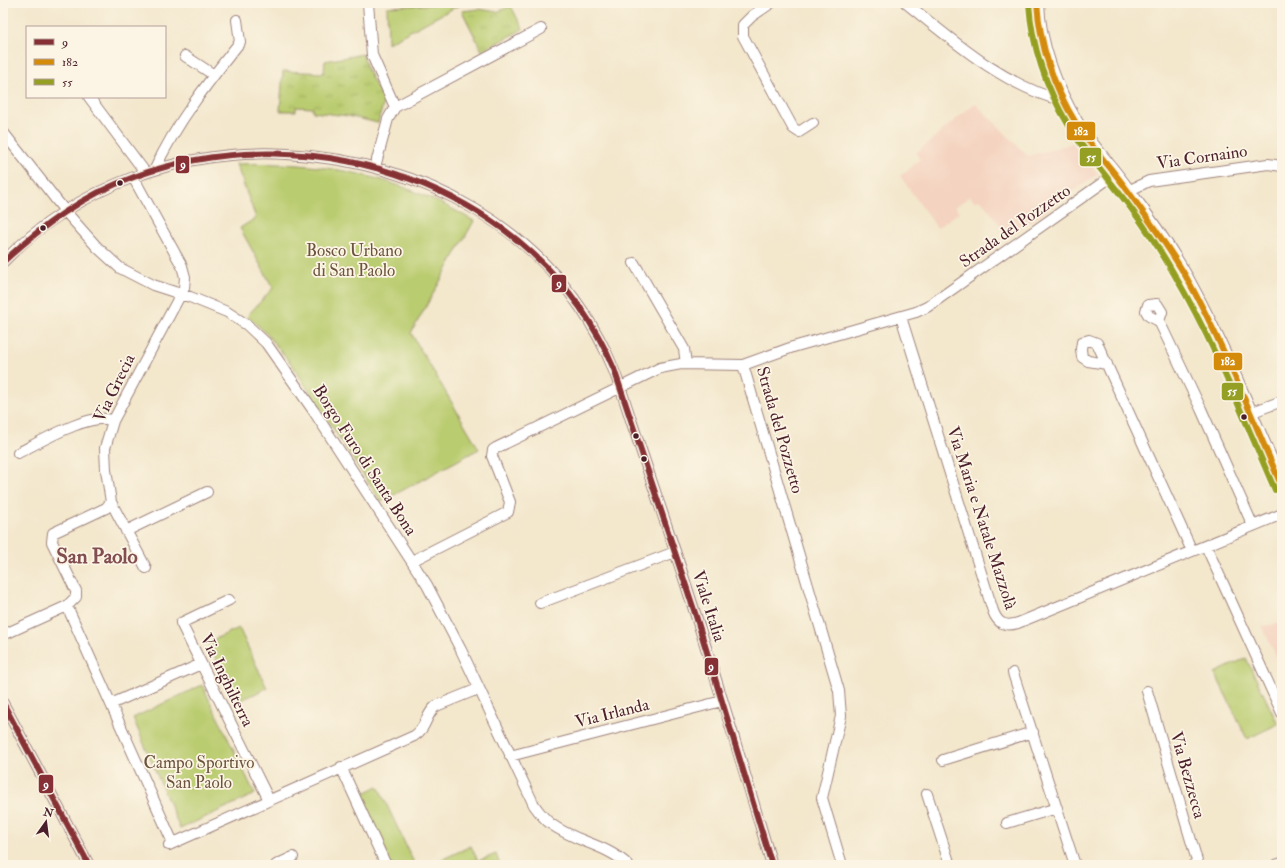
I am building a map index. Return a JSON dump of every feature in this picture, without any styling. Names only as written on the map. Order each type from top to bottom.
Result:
[{"type":"street","points":[[368,3],[372,55],[395,107]]},
{"type":"street","points":[[771,3],[756,13],[743,25],[743,36],[793,128],[799,132],[813,123]]},
{"type":"street","points":[[906,3],[965,50],[1023,86],[1045,96],[1064,101]]},
{"type":"street","points":[[1037,3],[1041,34],[1048,62],[1064,101],[1077,124],[1128,191],[1185,277],[1208,319],[1281,484]]},
{"type":"street","points":[[90,98],[150,170],[214,75],[240,42],[238,20]]},
{"type":"street","points":[[375,167],[388,119],[395,107],[541,29]]},
{"type":"street","points":[[185,56],[214,75]]},
{"type":"street","name":"Borgo Furo di Santa Bona","points":[[3,132],[65,211],[98,247],[120,268],[153,285],[200,300],[232,315],[247,324],[266,343],[297,386],[412,561],[438,607],[534,805],[550,823],[568,833],[612,852],[628,865]]},
{"type":"street","name":"Viale Italia","points":[[4,260],[65,211],[98,192],[133,177],[150,170],[206,157],[260,153],[305,155],[375,167],[410,178],[448,195],[487,216],[524,243],[562,282],[580,306],[605,350],[620,387],[675,552],[772,865]]},
{"type":"street","name":"Via Cornaino","points":[[1128,191],[1149,181],[1268,164],[1282,166]]},
{"type":"street","name":"Strada del Pozzetto","points":[[842,865],[822,798],[841,716],[840,691],[743,365],[793,347],[901,317],[927,307],[1115,174]]},
{"type":"street","name":"Via Grecia","points":[[133,177],[184,271],[186,282],[181,295],[112,421],[105,448],[106,470],[111,502],[146,568]]},
{"type":"street","points":[[634,263],[684,349],[686,364]]},
{"type":"street","name":"Via Maria e Natale Mazzolà","points":[[901,317],[992,611],[996,619],[1001,624],[1006,625],[1018,623],[1282,514]]},
{"type":"street","points":[[1159,321],[1202,409],[1253,526]]},
{"type":"street","points":[[412,561],[508,512],[510,502],[492,456],[493,450],[660,368],[686,364],[743,365]]},
{"type":"street","points":[[1107,364],[1192,551]]},
{"type":"street","points":[[1250,413],[1282,401]]},
{"type":"street","points":[[18,453],[85,421],[100,418],[108,418],[112,421]]},
{"type":"street","points":[[126,531],[207,492]]},
{"type":"street","points":[[3,634],[67,606],[76,597],[76,591],[52,542],[53,533],[106,508],[111,502]]},
{"type":"street","points":[[1206,546],[1282,713]]},
{"type":"street","points":[[540,603],[675,552]]},
{"type":"street","name":"Via Inghilterra","points":[[229,600],[181,623],[269,800]]},
{"type":"street","points":[[67,606],[171,844],[341,767],[414,736],[424,727],[431,710],[436,706],[478,688]]},
{"type":"street","points":[[111,704],[201,664]]},
{"type":"street","points":[[1014,673],[1075,865]]},
{"type":"street","name":"Via Bezzecca","points":[[1147,691],[1198,864],[1193,865]]},
{"type":"street","name":"Via Irlanda","points":[[510,756],[722,701]]},
{"type":"street","points":[[3,703],[89,865]]},
{"type":"street","points":[[944,760],[1033,732]]},
{"type":"street","points":[[341,767],[386,865]]},
{"type":"street","points":[[927,794],[950,865]]},
{"type":"street","points":[[1007,823],[1057,808]]},
{"type":"street","points":[[276,865],[293,858]]},
{"type":"street","points":[[1276,865],[1282,863]]},
{"type":"shaded area","points":[[975,103],[1028,156],[1073,143],[1098,174],[1009,237],[981,200],[974,201],[970,196],[955,207],[959,212],[937,228],[900,176],[920,160],[916,153]]},
{"type":"shaded area","points":[[1282,623],[1282,669],[1262,626]]},
{"type":"green space","points":[[463,3],[388,43],[387,7]]},
{"type":"green space","points":[[511,6],[523,29],[482,51],[462,11],[479,9],[497,12]]},
{"type":"green space","points":[[363,54],[367,69],[384,101],[378,123],[348,116],[313,112],[313,108],[296,107],[296,111],[280,111],[283,71],[324,73],[325,61]]},
{"type":"green space","name":"Bosco Urbano di San Paolo","points":[[236,164],[300,165],[360,174],[417,192],[474,221],[411,333],[479,449],[381,502],[293,366],[264,331],[247,316],[273,288],[240,228],[256,218]]},
{"type":"green space","points":[[239,628],[267,688],[237,702],[208,642]]},
{"type":"green space","points":[[1246,658],[1278,724],[1247,739],[1215,673]]},
{"type":"green space","name":"Campo Sportivo San Paolo","points":[[202,685],[255,794],[180,829],[133,718]]},
{"type":"green space","points":[[378,786],[415,865],[390,865],[358,796]]},
{"type":"green space","points":[[471,846],[478,861],[496,854],[500,865],[430,865]]},
{"type":"transit line","name":"182","points":[[1037,3],[1041,34],[1049,65],[1054,80],[1068,109],[1076,123],[1147,217],[1185,275],[1212,326],[1282,487]]},
{"type":"transit line","name":"55","points":[[1029,4],[1033,36],[1053,97],[1079,141],[1129,205],[1160,250],[1189,300],[1240,408],[1275,490]]},
{"type":"transit line","name":"9","points":[[3,262],[48,224],[80,202],[115,184],[134,177],[203,159],[274,154],[344,161],[413,180],[476,211],[532,253],[579,306],[614,369],[695,613],[772,865]]},
{"type":"transit line","name":"9","points":[[3,703],[89,865]]},
{"type":"district","name":"San Paolo","points":[[97,556]]}]
